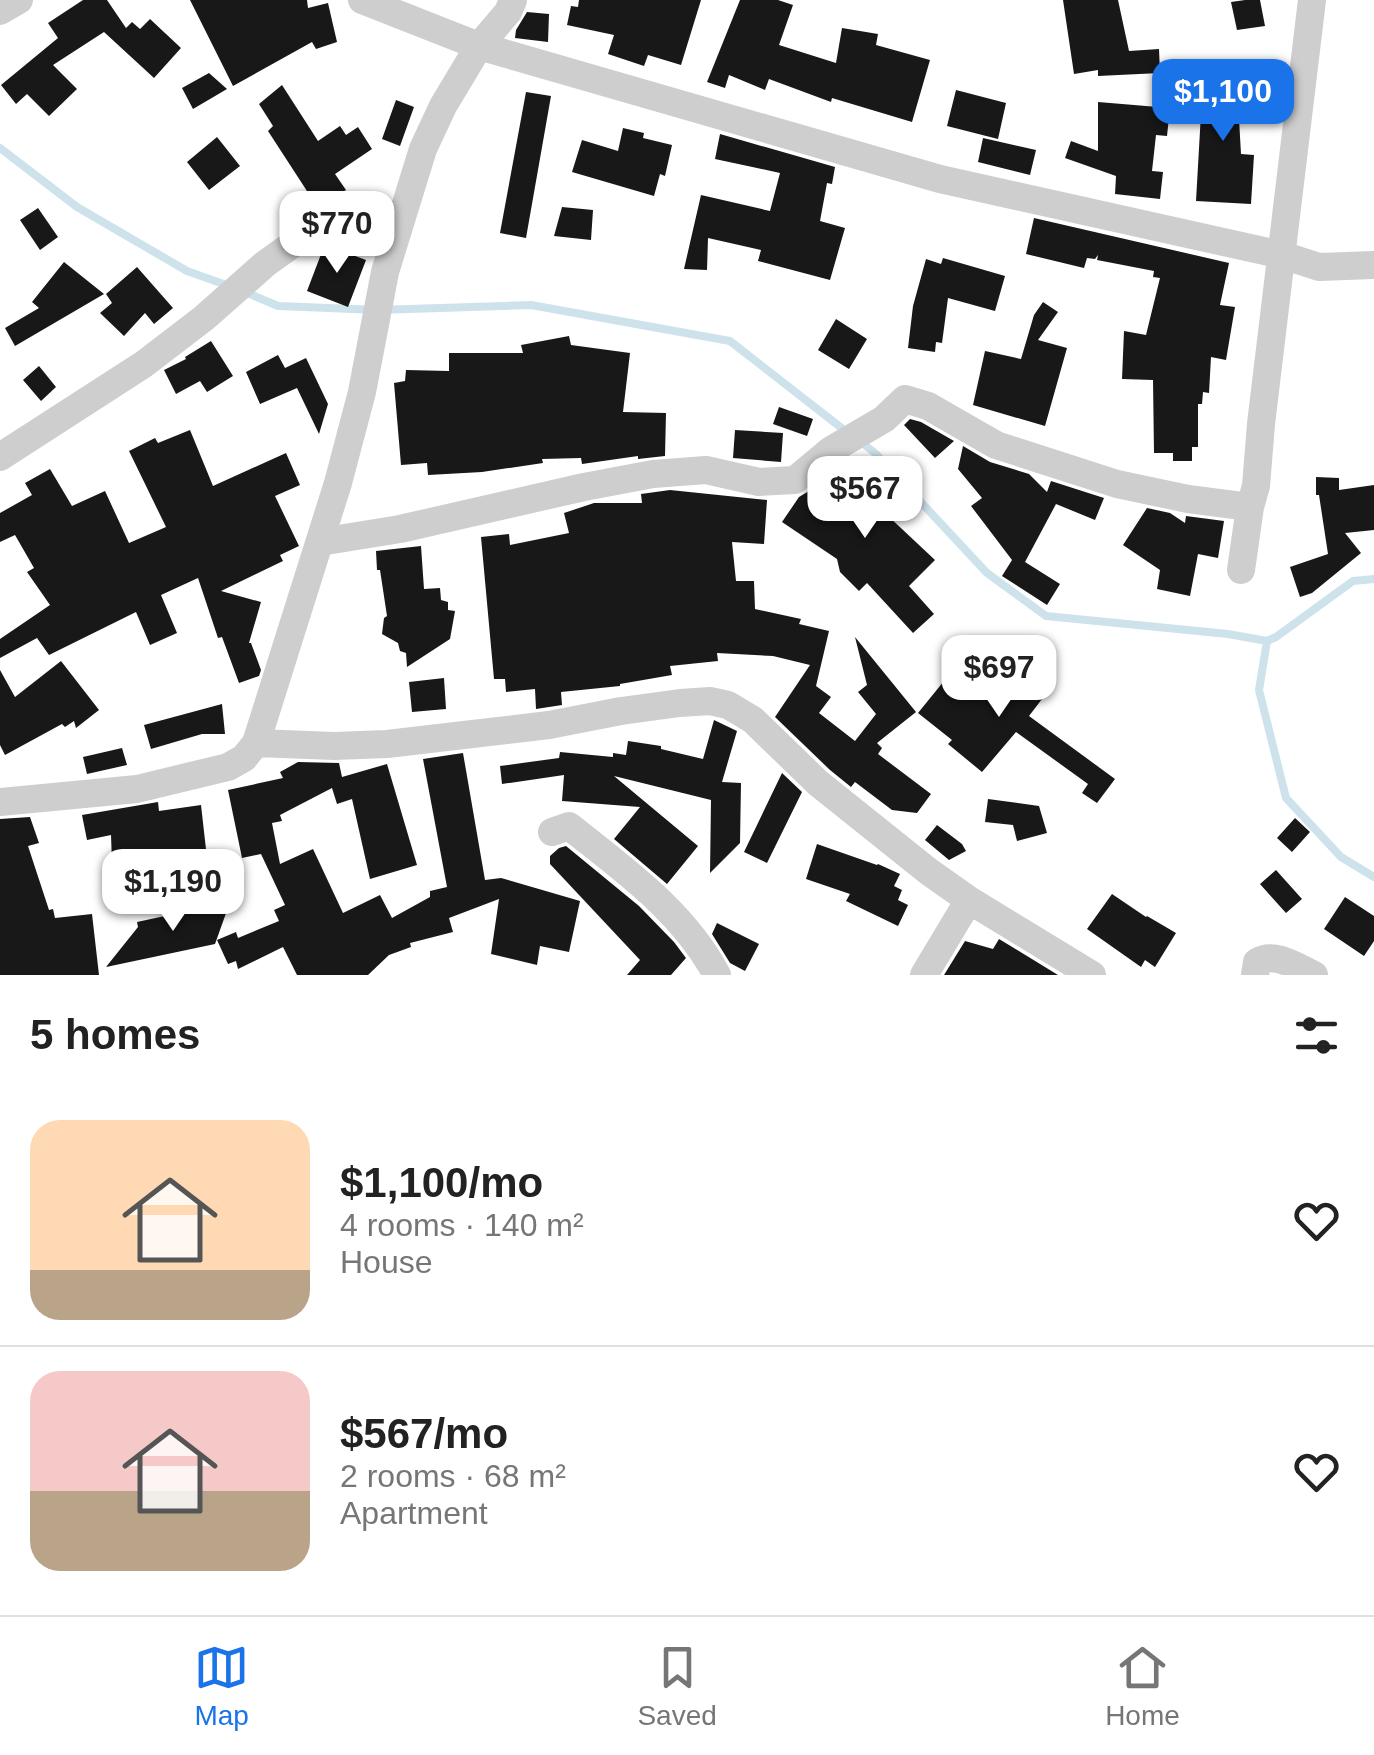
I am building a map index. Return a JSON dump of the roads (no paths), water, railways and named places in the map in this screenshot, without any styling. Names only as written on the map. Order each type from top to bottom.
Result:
[{"type":"street","points":[[0,12],[18,0]]},
{"type":"street","points":[[362,0],[479,46],[940,180],[1282,255],[1318,267],[1374,265]]},
{"type":"street","points":[[0,802],[137,789],[228,766],[244,758],[256,743],[351,436],[385,272],[422,149],[479,46],[508,12],[513,0]]},
{"type":"street","points":[[1241,570],[1256,486],[1312,0]]},
{"type":"street","points":[[0,458],[144,364],[296,241],[359,220],[401,214]]},
{"type":"street","points":[[320,542],[400,529],[653,474],[706,470],[759,482],[795,480],[831,450],[884,419],[905,399],[928,406],[996,445],[1117,484],[1250,507]]},
{"type":"street","points":[[256,743],[387,744],[549,725],[680,702],[728,705],[753,720],[792,760],[868,824],[969,900],[1092,975]]},
{"type":"street","points":[[552,832],[569,826],[640,882],[690,934],[717,975]]},
{"type":"street","points":[[924,975],[969,900]]},
{"type":"street","points":[[1255,975],[1258,962],[1264,958],[1277,958],[1314,975]]},
{"type":"waterway","points":[[0,148],[77,207],[187,271],[232,287]]},
{"type":"waterway","points":[[245,292],[278,306],[378,310],[531,305],[730,341],[848,433]]},
{"type":"waterway","points":[[860,441],[987,573],[1046,616],[1267,641],[1353,581],[1374,579]]},
{"type":"waterway","points":[[1267,641],[1259,690],[1286,798],[1341,857],[1374,877]]}]
